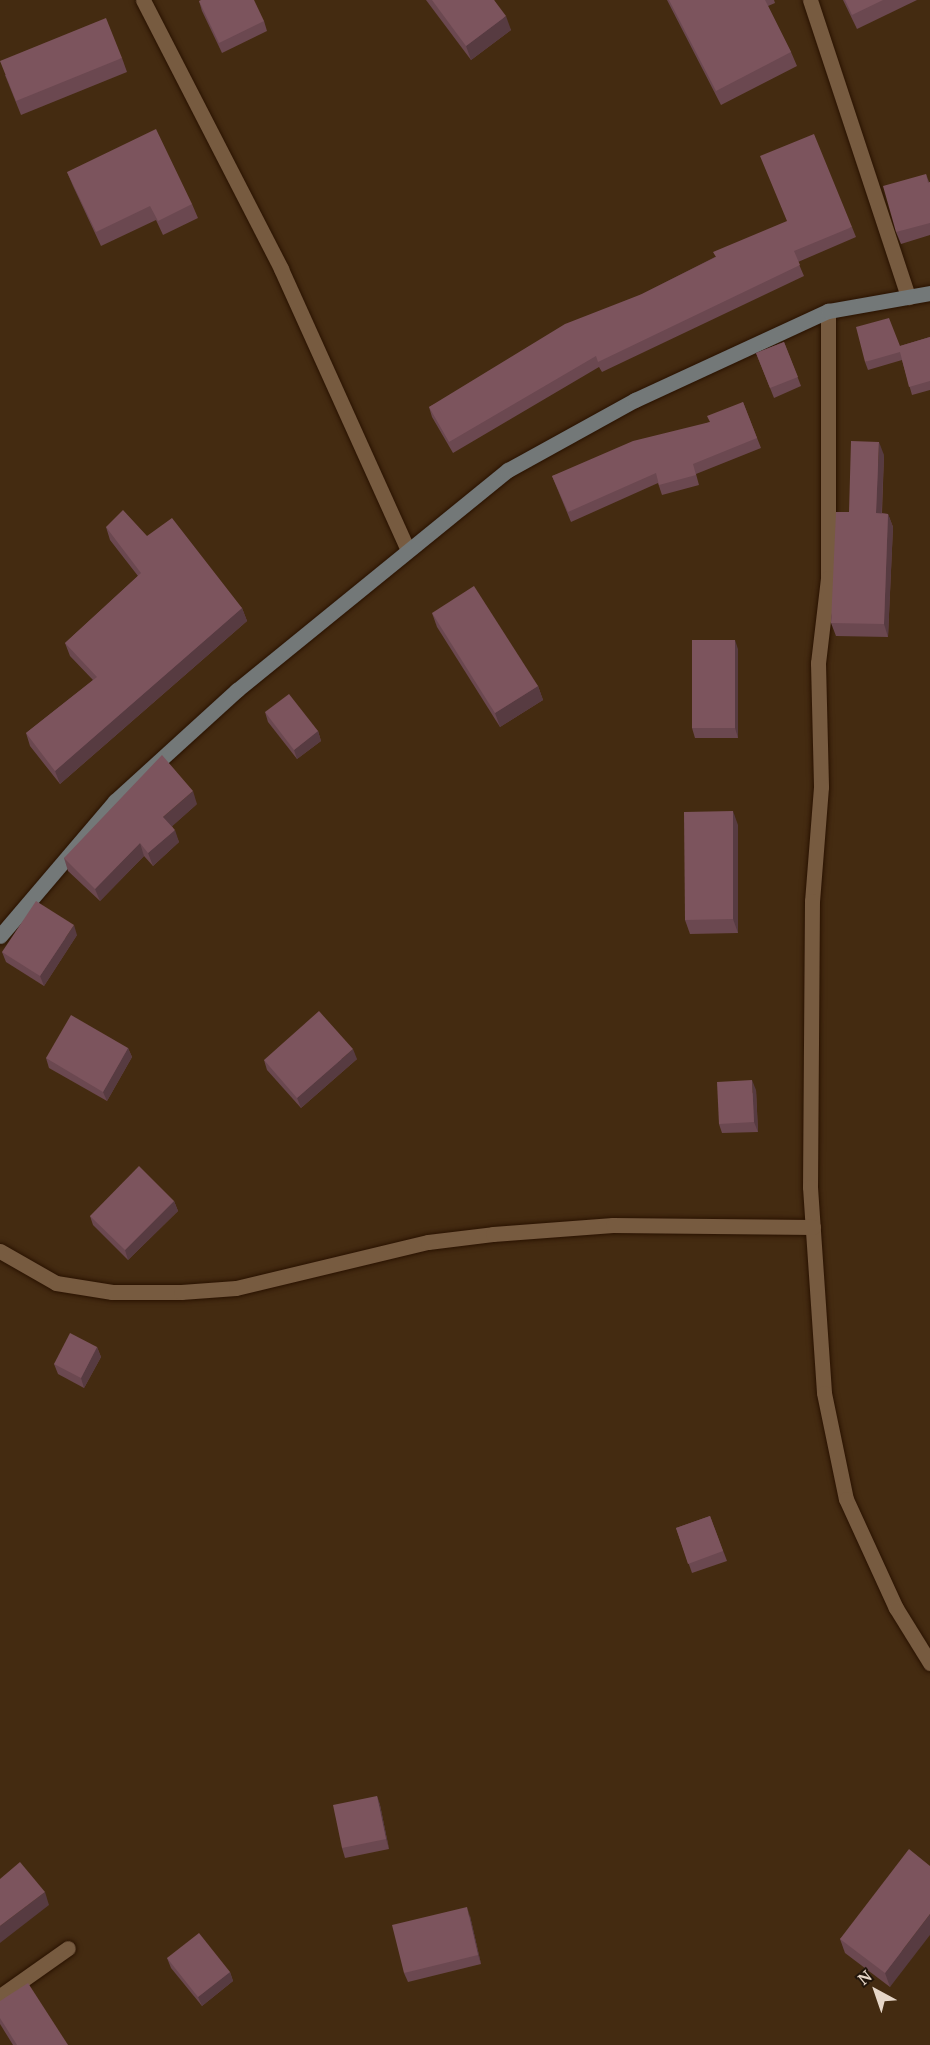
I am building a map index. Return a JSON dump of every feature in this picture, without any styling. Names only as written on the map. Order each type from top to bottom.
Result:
[{"type":"street","points":[[143,0],[281,269],[407,548]]},
{"type":"street","points":[[810,0],[908,297]]},
{"type":"street","points":[[0,936],[115,801],[237,690],[407,548],[508,470],[562,439],[828,311],[930,293]]},
{"type":"street","points":[[828,311],[828,578],[818,663],[821,788],[812,901],[813,1227],[824,1394],[846,1499],[896,1608],[930,1663]]},
{"type":"street","points":[[0,1251],[56,1283],[112,1292],[181,1292],[236,1288],[428,1242],[493,1234],[613,1225],[813,1227]]},
{"type":"street","points":[[0,1996],[68,1948]]},
{"type":"building","points":[[254,0],[264,21],[219,43],[199,1]]},
{"type":"building","points":[[432,0],[494,0],[506,16],[466,46]]},
{"type":"building","points":[[669,0],[765,0],[791,52],[716,91]]},
{"type":"building","points":[[845,0],[883,0],[852,15]]},
{"type":"building","points":[[106,18],[122,58],[16,101],[0,61]]},
{"type":"building","points":[[156,129],[192,204],[158,221],[150,206],[96,232],[67,172]]},
{"type":"building","points":[[814,134],[852,227],[794,251],[800,265],[598,362],[596,356],[449,442],[429,407],[565,324],[642,294],[716,257],[713,252],[787,221],[760,156]]},
{"type":"building","points":[[926,174],[928,183],[930,182],[930,223],[896,232],[883,186]]},
{"type":"building","points":[[889,318],[900,346],[930,337],[930,381],[909,387],[900,352],[865,362],[856,327]]},
{"type":"building","points":[[784,342],[798,377],[770,388],[756,353]]},
{"type":"building","points":[[743,402],[757,438],[693,464],[696,475],[659,485],[656,473],[568,512],[552,476],[633,441],[710,422],[707,416]]},
{"type":"building","points":[[851,441],[879,442],[876,513],[888,514],[884,624],[831,623],[836,512],[849,512]]},
{"type":"building","points":[[123,510],[147,536],[172,518],[242,608],[55,771],[26,733],[97,677],[65,643],[141,573],[106,527]]},
{"type":"building","points":[[474,586],[538,686],[495,713],[432,613]]},
{"type":"building","points":[[692,640],[735,640],[735,728],[692,728]]},
{"type":"building","points":[[289,694],[318,731],[294,750],[265,712]]},
{"type":"building","points":[[162,755],[193,791],[163,817],[175,830],[148,853],[140,843],[95,889],[64,858]]},
{"type":"building","points":[[733,811],[733,919],[685,920],[684,812]]},
{"type":"building","points":[[36,901],[74,925],[40,976],[2,952]]},
{"type":"building","points":[[319,1011],[353,1049],[297,1098],[264,1060]]},
{"type":"building","points":[[71,1015],[128,1048],[103,1092],[46,1058]]},
{"type":"building","points":[[752,1080],[754,1122],[719,1124],[717,1082]]},
{"type":"building","points":[[139,1166],[174,1201],[125,1250],[90,1216]]},
{"type":"building","points":[[70,1333],[97,1347],[81,1378],[54,1364]]},
{"type":"building","points":[[710,1516],[723,1551],[688,1564],[676,1528]]},
{"type":"building","points":[[377,1796],[386,1839],[342,1848],[333,1805]]},
{"type":"building","points":[[909,1849],[930,1866],[930,1914],[885,1973],[840,1939]]},
{"type":"building","points":[[20,1862],[45,1892],[0,1926],[0,1879]]},
{"type":"building","points":[[467,1907],[478,1955],[404,1973],[392,1925]]},
{"type":"building","points":[[199,1933],[230,1972],[198,1997],[167,1958]]},
{"type":"building","points":[[28,1983],[68,2045],[17,2045],[0,2018],[0,2001]]}]
